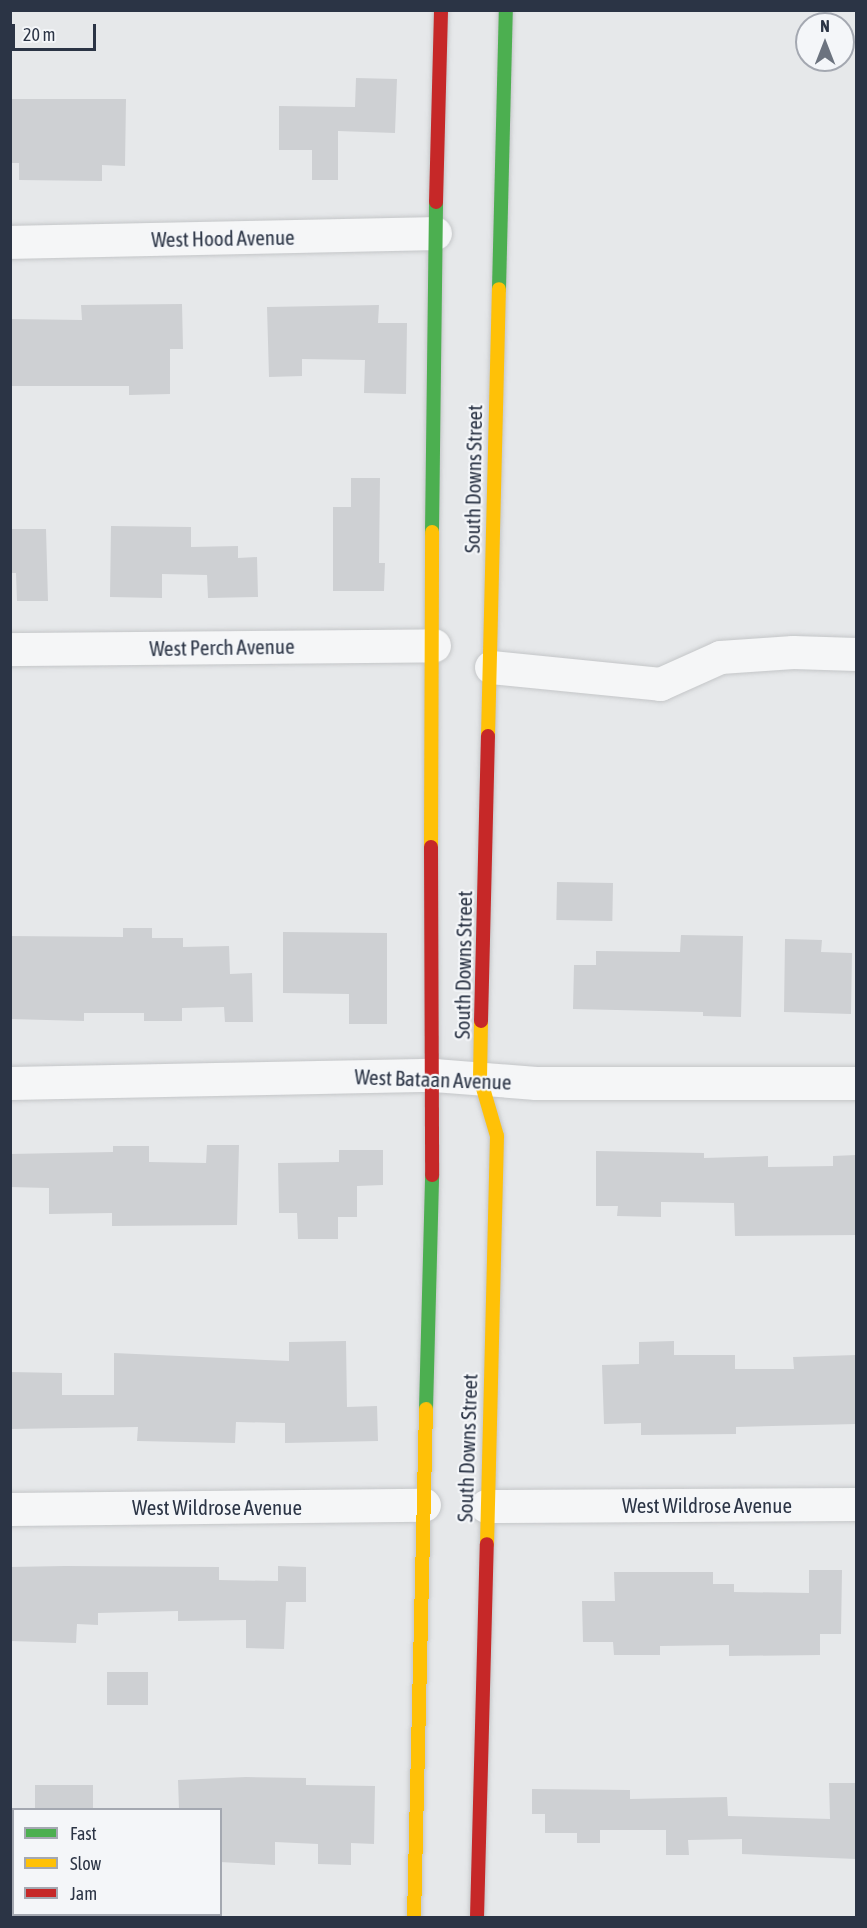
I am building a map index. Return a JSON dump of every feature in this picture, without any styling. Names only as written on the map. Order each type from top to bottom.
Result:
[{"type":"main road","name":"South Downs Street","points":[[414,1917],[434,1075],[430,795],[434,645],[435,233],[441,10]]},
{"type":"main road","name":"South Downs Street","points":[[477,1917],[497,1136],[480,1078],[506,10]]},
{"type":"street","name":"West Hood Avenue","points":[[10,242],[435,233]]},
{"type":"street","name":"West Perch Avenue","points":[[10,650],[434,645]]},
{"type":"street","points":[[490,667],[660,684],[720,657],[793,652],[856,654]]},
{"type":"street","name":"West Bataan Avenue","points":[[10,1083],[434,1075],[536,1083],[856,1083]]},
{"type":"street","name":"West Wildrose Avenue","points":[[486,1506],[856,1504]]},
{"type":"street","name":"West Wildrose Avenue","points":[[10,1509],[424,1505]]},
{"type":"building","points":[[356,78],[397,79],[395,133],[338,131],[338,180],[312,180],[312,150],[279,150],[279,106],[355,107]]},
{"type":"building","points":[[10,99],[126,99],[125,166],[102,165],[102,181],[19,180],[19,163],[10,163]]},
{"type":"building","points":[[182,304],[183,349],[170,349],[170,394],[129,395],[129,386],[12,386],[10,319],[82,320],[81,305]]},
{"type":"building","points":[[379,305],[378,323],[407,323],[406,394],[364,393],[365,360],[302,359],[302,376],[269,377],[267,307]]},
{"type":"building","points":[[351,478],[380,478],[379,563],[385,563],[384,591],[333,591],[333,507],[351,507]]},
{"type":"building","points":[[111,526],[191,527],[191,547],[238,546],[238,558],[257,557],[258,597],[208,598],[207,575],[162,574],[162,598],[110,597]]},
{"type":"building","points":[[10,529],[46,529],[48,601],[17,601],[16,573],[10,573]]},
{"type":"building","points":[[557,882],[613,883],[612,921],[556,920]]},
{"type":"building","points":[[123,928],[152,928],[152,938],[183,938],[183,947],[229,946],[230,974],[252,973],[253,1022],[225,1022],[224,1007],[182,1008],[182,1021],[144,1021],[144,1013],[84,1013],[84,1021],[10,1019],[10,936],[123,937]]},
{"type":"building","points":[[283,932],[387,933],[387,1024],[349,1024],[349,994],[283,993]]},
{"type":"building","points":[[681,935],[743,936],[741,1017],[703,1016],[703,1012],[573,1009],[574,965],[596,965],[596,951],[680,952]]},
{"type":"building","points":[[785,939],[822,940],[821,952],[852,953],[851,1014],[784,1012]]},
{"type":"building","points":[[207,1145],[239,1145],[237,1225],[112,1226],[112,1213],[49,1214],[49,1188],[10,1187],[10,1154],[113,1152],[113,1146],[149,1146],[149,1162],[206,1163]]},
{"type":"building","points":[[339,1150],[383,1150],[383,1185],[357,1186],[357,1217],[338,1217],[338,1239],[298,1239],[297,1213],[279,1213],[278,1163],[339,1162]]},
{"type":"building","points":[[596,1151],[704,1153],[704,1158],[768,1156],[768,1167],[833,1166],[833,1156],[856,1155],[856,1235],[735,1236],[734,1203],[661,1202],[661,1217],[617,1216],[618,1206],[596,1206]]},
{"type":"building","points":[[346,1341],[347,1407],[377,1406],[378,1441],[285,1443],[285,1423],[236,1422],[235,1443],[137,1441],[138,1427],[10,1429],[10,1372],[62,1373],[62,1395],[114,1395],[114,1353],[289,1361],[289,1342]]},
{"type":"building","points":[[674,1341],[674,1355],[735,1355],[735,1369],[794,1369],[793,1357],[856,1355],[856,1424],[736,1427],[736,1434],[641,1435],[641,1423],[604,1424],[602,1365],[639,1364],[639,1342]]},
{"type":"building","points":[[278,1566],[306,1567],[306,1602],[286,1602],[284,1649],[246,1648],[246,1620],[178,1621],[178,1611],[98,1613],[98,1625],[77,1624],[76,1643],[10,1641],[10,1567],[219,1567],[219,1580],[278,1581]]},
{"type":"building","points":[[809,1570],[842,1570],[841,1634],[820,1634],[820,1655],[729,1656],[729,1645],[660,1646],[660,1655],[614,1655],[613,1642],[583,1642],[582,1601],[615,1601],[614,1572],[713,1572],[713,1584],[734,1584],[734,1592],[809,1593]]},
{"type":"building","points":[[107,1672],[148,1672],[148,1705],[107,1705]]},
{"type":"building","points":[[246,1777],[306,1778],[306,1785],[375,1786],[374,1844],[351,1843],[351,1865],[318,1864],[318,1844],[275,1842],[275,1865],[222,1862],[222,1808],[179,1808],[178,1780]]},
{"type":"building","points":[[829,1783],[856,1783],[856,1859],[742,1854],[742,1839],[688,1840],[689,1855],[666,1855],[666,1830],[600,1830],[600,1843],[577,1843],[577,1833],[545,1833],[545,1814],[532,1814],[532,1789],[630,1790],[630,1799],[727,1797],[728,1816],[830,1819]]},
{"type":"building","points":[[35,1785],[93,1785],[93,1808],[35,1808]]},
{"type":"traffic: fast","points":[[499,289],[506,10]]},
{"type":"traffic: fast","points":[[432,532],[436,202]]},
{"type":"traffic: fast","points":[[426,1409],[432,1175]]},
{"type":"traffic: slow","points":[[488,736],[499,289]]},
{"type":"traffic: slow","points":[[431,847],[432,532]]},
{"type":"traffic: slow","points":[[481,1021],[480,1078],[497,1136],[487,1544]]},
{"type":"traffic: slow","points":[[414,1918],[426,1409]]},
{"type":"traffic: jam","points":[[436,202],[441,10]]},
{"type":"traffic: jam","points":[[481,1021],[488,736]]},
{"type":"traffic: jam","points":[[431,847],[432,1175]]},
{"type":"traffic: jam","points":[[477,1918],[487,1544]]}]
